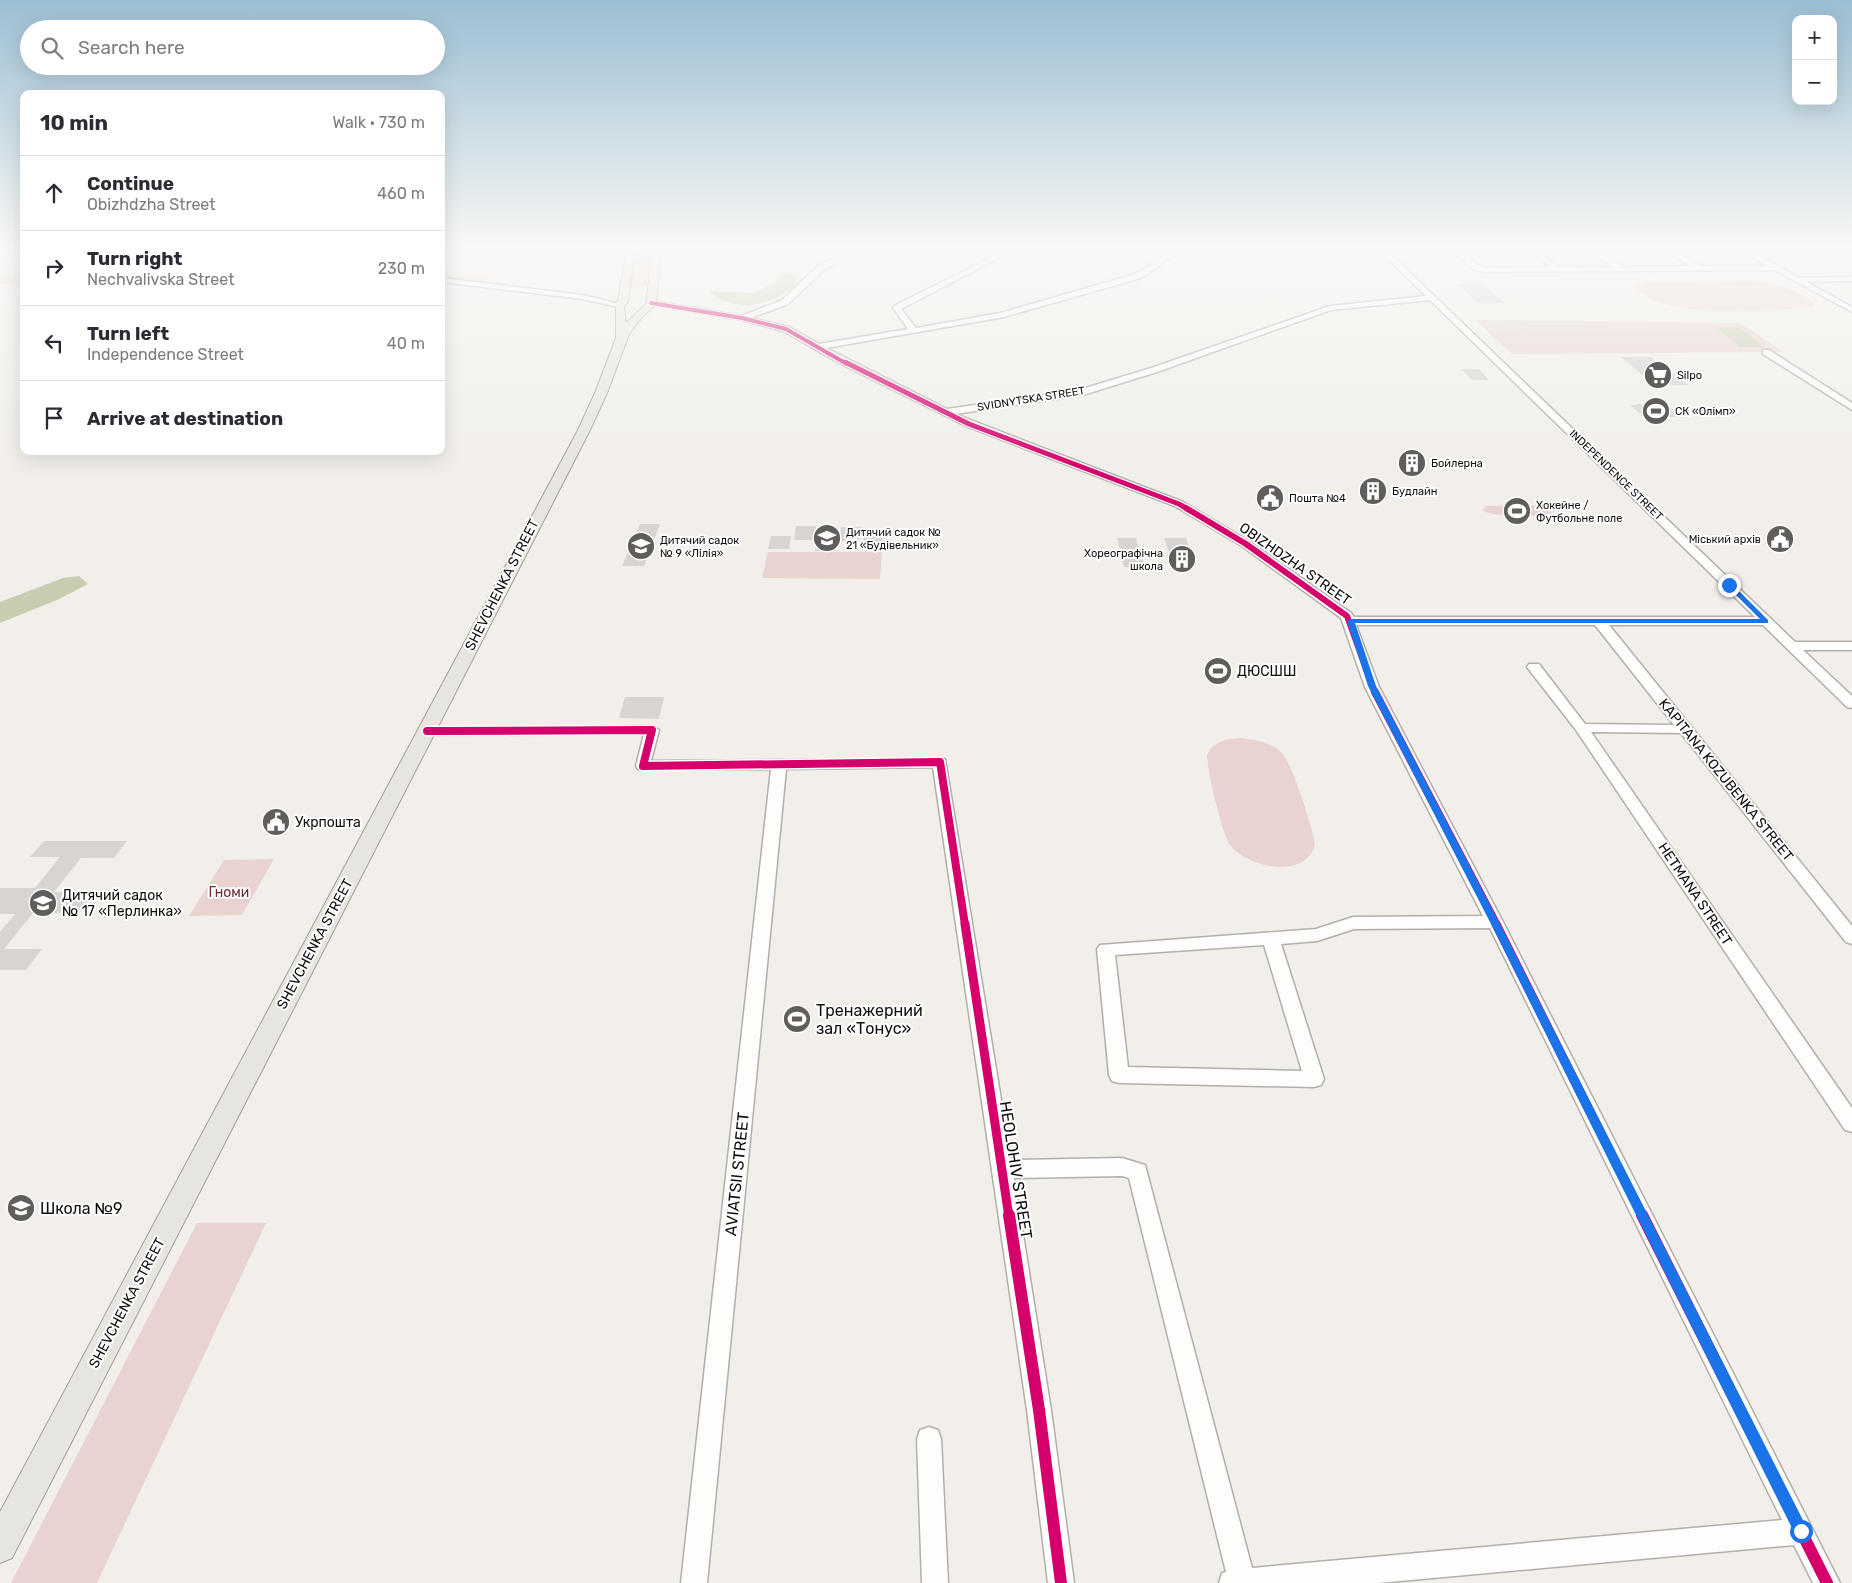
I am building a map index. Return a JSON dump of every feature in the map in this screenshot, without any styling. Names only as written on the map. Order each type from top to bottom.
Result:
[{"type":"main road","name":"SHEVCHENKA STREET","points":[[621,321],[621,338]]},
{"type":"main road","name":"SHEVCHENKA STREET","points":[[0,1546],[427,731],[527,535],[583,432],[601,393],[621,338],[632,321]]},
{"type":"street","name":"OBIZHDZHA STREET","points":[[753,321],[786,329],[842,361],[1010,441],[1179,504],[1205,518],[1268,558],[1347,616],[1351,621],[1372,686],[1495,922],[1827,1583]]},
{"type":"street","points":[[907,321],[914,330]]},
{"type":"street","points":[[819,347],[967,321]]},
{"type":"street","name":"SVIDNYTSKA STREET","points":[[947,412],[1080,393],[1154,370],[1293,321]]},
{"type":"street","name":"INDEPENDENCE STREET","points":[[1455,321],[1852,704]]},
{"type":"street","points":[[1766,352],[1852,407]]},
{"type":"street","points":[[1351,621],[1766,622]]},
{"type":"street","name":"KAPITANA KOZUBENKA STREET","points":[[1599,621],[1852,938]]},
{"type":"street","points":[[1791,646],[1852,646]]},
{"type":"street","name":"HETMANA STREET","points":[[1534,667],[1581,728],[1852,1124]]},
{"type":"street","points":[[1581,728],[1685,729]]},
{"type":"street","points":[[427,731],[652,730],[643,766],[779,765]]},
{"type":"street","name":"HEOLOHIV STREET","points":[[779,765],[940,762],[1039,1410],[1061,1583]]},
{"type":"street","name":"AVIATSII STREET","points":[[694,1583],[779,765]]},
{"type":"street","points":[[1271,939],[1314,1079],[1120,1075],[1106,949],[1317,936],[1353,923],[1495,922]]},
{"type":"street","points":[[1002,1169],[1122,1168],[1138,1171],[1237,1583],[1386,1576],[1801,1531]]},
{"type":"street","points":[[930,1440],[935,1583]]},
{"type":"green space","points":[[1476,321],[1741,323],[1783,352],[1512,354]]},
{"type":"green space","name":"Хокейне / Футбольне поле","points":[[1486,506],[1541,506],[1552,513],[1538,516],[1516,516],[1495,514],[1482,510]]},
{"type":"green space","points":[[768,552],[882,552],[880,579],[762,578]]},
{"type":"green space","points":[[1241,738],[1272,746],[1286,758],[1306,811],[1315,845],[1309,856],[1300,863],[1276,867],[1249,860],[1238,853],[1227,839],[1209,774],[1207,755],[1217,744],[1226,740]]},
{"type":"green space","name":"Гноми","points":[[274,859],[242,915],[189,916],[224,860]]},
{"type":"green space","points":[[197,1223],[266,1223],[97,1583],[11,1583]]},
{"type":"shaded area","points":[[1716,327],[1740,328],[1764,347],[1739,347]]},
{"type":"shaded area","points":[[79,576],[88,584],[57,600],[0,623],[0,602],[63,578]]},
{"type":"building","name":"Silpo","points":[[1620,357],[1651,357],[1688,385],[1655,385]]},
{"type":"building","points":[[1461,369],[1479,369],[1489,380],[1472,380]]},
{"type":"building","name":"СК «Олімп»","points":[[1666,404],[1682,417],[1644,417],[1630,405]]},
{"type":"building","name":"Будлайн","points":[[1362,485],[1375,485],[1384,497],[1370,497]]},
{"type":"building","name":"Дитячий садок № 9 «Лілія»","points":[[640,524],[660,524],[644,566],[622,566]]},
{"type":"building","points":[[796,526],[816,526],[814,540],[794,540]]},
{"type":"building","points":[[841,527],[861,527],[859,541],[839,541]]},
{"type":"building","points":[[771,536],[791,536],[789,549],[768,549]]},
{"type":"building","points":[[818,536],[838,536],[836,551],[815,551]]},
{"type":"building","points":[[864,536],[883,536],[882,550],[862,550]]},
{"type":"building","points":[[1117,538],[1136,538],[1145,567],[1124,567]]},
{"type":"building","points":[[1164,538],[1186,538],[1195,567],[1174,567]]},
{"type":"building","points":[[625,697],[664,697],[659,719],[619,718]]},
{"type":"building","name":"Дитячий садок № 17 «Перлинка»","points":[[44,841],[127,841],[114,858],[81,858],[54,892],[95,892],[79,913],[33,913],[4,949],[42,949],[26,970],[0,970],[0,932],[15,914],[0,914],[0,888],[35,888],[60,857],[30,857]]},
{"type":"cycle path","points":[[753,321],[786,329],[842,361],[969,424],[1179,504],[1246,544],[1347,616],[1372,687],[1495,922],[1827,1583]]},
{"type":"cycle path","points":[[427,731],[652,730],[643,766],[940,762],[1039,1410],[1061,1583]]},
{"type":"place","name":"Silpo","points":[[1658,375]]},
{"type":"place","name":"СК «Олімп»","points":[[1656,411]]},
{"type":"place","name":"Бойлерна","points":[[1412,463]]},
{"type":"place","name":"Будлайн","points":[[1373,491]]},
{"type":"place","name":"Пошта №4","points":[[1270,498]]},
{"type":"place","name":"Хокейне / Футбольне поле","points":[[1517,511]]},
{"type":"place","name":"Дитячий садок № 21 «Будівельник»","points":[[827,538]]},
{"type":"place","name":"Міський архів","points":[[1780,539]]},
{"type":"place","name":"Дитячий садок № 9 «Лілія»","points":[[641,546]]},
{"type":"place","name":"Хореографічна школа","points":[[1182,559]]},
{"type":"place","name":"ДЮСШШ","points":[[1218,671]]},
{"type":"place","name":"Укрпошта","points":[[276,822]]},
{"type":"place","name":"Дитячий садок № 17 «Перлинка»","points":[[43,903]]},
{"type":"place","name":"Тренажерний зал «Тонус»","points":[[797,1019]]},
{"type":"place","name":"Школа №9","points":[[21,1208]]},
{"type":"route","points":[[1729,585],[1766,622],[1351,621],[1372,686],[1495,922],[1801,1531]]}]
